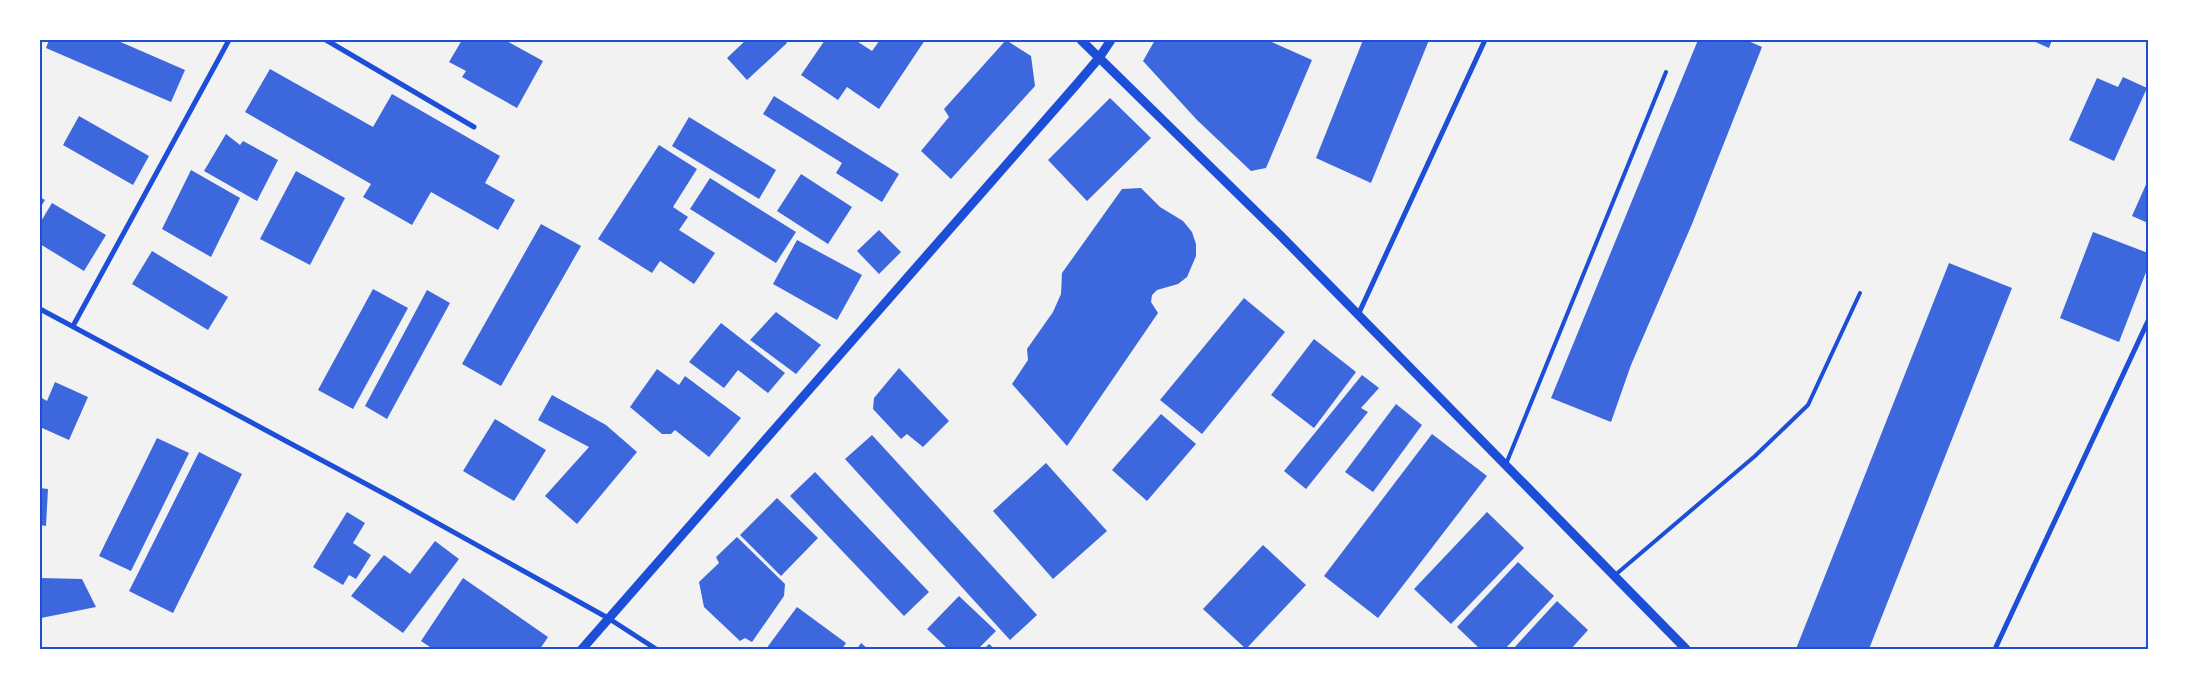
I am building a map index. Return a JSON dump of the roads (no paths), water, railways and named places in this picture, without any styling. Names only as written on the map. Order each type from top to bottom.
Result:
[{"type":"street","points":[[73,326],[228,40]]},
{"type":"street","points":[[326,40],[474,128]]},
{"type":"street","points":[[1081,40],[1358,315],[1686,649]]},
{"type":"street","points":[[582,649],[1099,58],[1111,40]]},
{"type":"street","points":[[1358,315],[1485,40]]},
{"type":"street","points":[[40,309],[608,618],[656,649]]},
{"type":"street","points":[[1995,649],[2148,321]]},
{"type":"lane","points":[[1506,464],[1666,72]]},
{"type":"lane","points":[[1614,576],[1755,456],[1808,405],[1860,293]]}]
